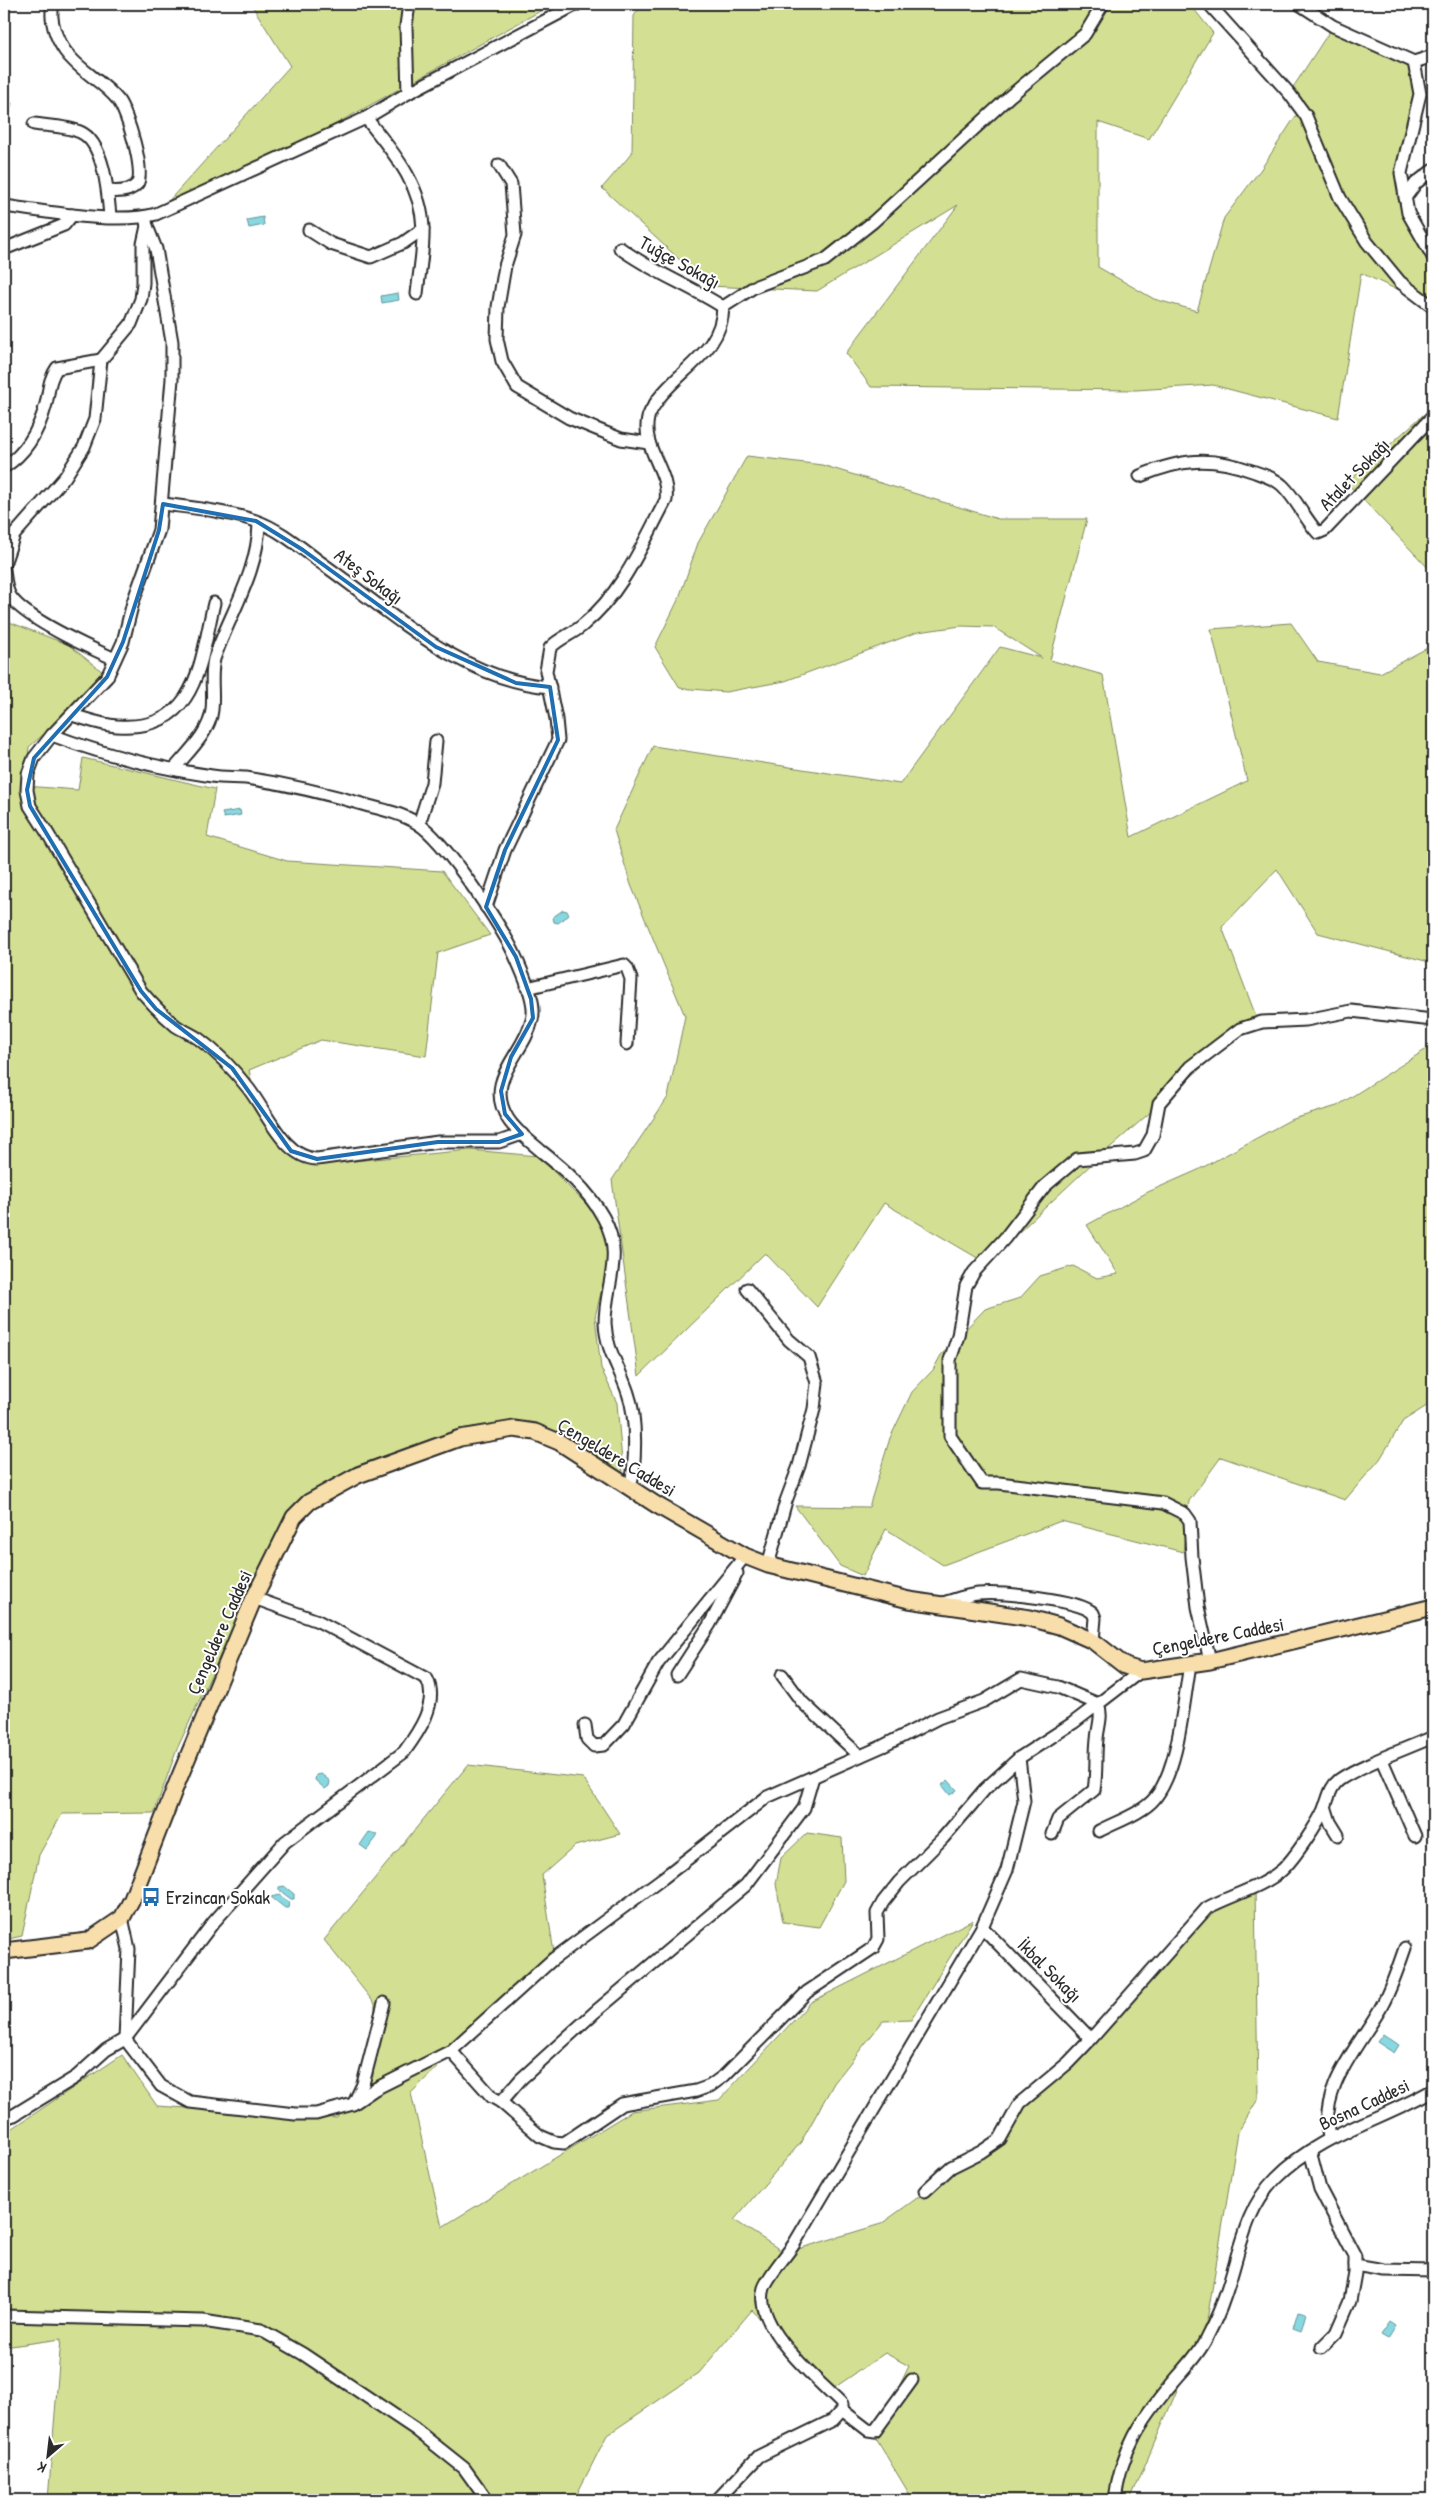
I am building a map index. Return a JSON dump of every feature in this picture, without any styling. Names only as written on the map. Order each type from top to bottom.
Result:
[{"type":"main road","name":"Çengeldere Caddesi","points":[[4,1951],[88,1941],[122,1918],[132,1899],[174,1788],[254,1598],[294,1516],[309,1502],[358,1475],[460,1438],[514,1429],[535,1432],[559,1442],[630,1489],[745,1556],[768,1565],[937,1605],[1030,1618],[1059,1626],[1093,1641],[1125,1666],[1140,1671],[1210,1661],[1433,1607]]},
{"type":"street","points":[[53,4],[51,10],[55,31],[65,52],[73,61],[113,93],[129,121],[140,177],[136,186],[130,189],[108,191]]},
{"type":"street","points":[[408,93],[406,26],[409,4]]},
{"type":"street","points":[[4,206],[72,215],[110,216],[146,222],[366,118],[408,93],[577,4]]},
{"type":"street","points":[[486,907],[505,850],[558,740],[556,719],[546,671],[550,648],[565,635],[584,625],[625,577],[666,500],[667,490],[664,478],[654,458],[649,442],[648,419],[656,403],[684,370],[704,355],[719,332],[723,307],[754,287],[825,260],[873,222],[1010,96],[1085,34],[1103,4]]},
{"type":"street","points":[[1209,4],[1289,93],[1306,116],[1340,198],[1367,242],[1400,282],[1433,307]]},
{"type":"street","points":[[1298,4],[1333,26],[1414,62],[1433,56]]},
{"type":"street","points":[[1414,62],[1420,94],[1401,173],[1408,213],[1433,257]]},
{"type":"street","points":[[366,118],[410,175],[418,200],[423,229],[417,294]]},
{"type":"street","points":[[34,124],[74,130],[87,136],[98,154],[108,191],[110,216]]},
{"type":"street","points":[[499,165],[511,184],[515,234],[505,266],[498,307],[497,338],[502,361],[517,387],[569,418],[621,439],[649,442]]},
{"type":"street","points":[[1405,198],[1416,183],[1433,170]]},
{"type":"street","points":[[4,249],[64,225],[72,215]]},
{"type":"street","points":[[4,564],[14,535],[65,477],[84,447],[95,419],[101,360],[123,336],[137,312],[144,284],[143,244],[146,222]]},
{"type":"street","points":[[146,222],[156,249],[172,342],[163,504],[159,530],[133,602],[123,642],[107,677],[52,735],[34,758],[28,774],[27,790],[30,806],[141,991],[156,1009],[177,1026],[199,1039],[232,1068],[260,1103],[291,1151],[308,1159],[317,1159],[438,1142],[499,1142],[522,1134]]},
{"type":"street","points":[[309,230],[331,244],[371,258],[403,243],[423,229]]},
{"type":"street","name":"Tuğçe Sokağı","points":[[620,248],[643,265],[700,292],[723,307]]},
{"type":"street","points":[[4,467],[24,452],[34,437],[46,405],[50,382],[57,368],[101,360]]},
{"type":"street","name":"Atalet Sokağı","points":[[1140,476],[1185,461],[1213,461],[1243,468],[1267,476],[1282,485],[1318,533],[1325,530],[1433,416]]},
{"type":"street","name":"Ateş Sokağı","points":[[163,504],[210,511],[260,523],[303,550],[436,646],[516,683],[550,687]]},
{"type":"street","points":[[174,769],[202,735],[210,719],[212,706],[210,674],[214,659],[254,566],[259,542],[260,523]]},
{"type":"street","points":[[4,570],[8,591],[18,605],[50,626],[115,659]]},
{"type":"street","points":[[72,715],[116,726],[141,725],[161,720],[180,706],[196,682],[214,603]]},
{"type":"street","points":[[52,735],[102,754],[174,769],[214,776],[245,778],[337,796],[403,816],[419,824],[438,843],[486,907],[516,957],[527,988],[533,1018],[525,1039],[511,1058],[501,1091],[505,1114],[522,1134],[579,1184],[604,1218],[610,1234],[614,1264],[606,1309],[606,1332],[612,1359],[629,1395],[634,1460],[630,1489]]},
{"type":"street","points":[[419,824],[432,783],[436,741]]},
{"type":"street","points":[[527,988],[624,966],[627,968],[631,979],[627,1044]]},
{"type":"street","points":[[1210,1661],[1198,1607],[1190,1521],[1185,1514],[1163,1503],[999,1483],[982,1483],[950,1436],[950,1360],[958,1336],[966,1286],[974,1272],[1005,1238],[1045,1186],[1077,1159],[1135,1154],[1144,1151],[1153,1135],[1159,1103],[1190,1067],[1240,1029],[1262,1022],[1306,1020],[1351,1010],[1433,1020]]},
{"type":"street","points":[[747,1289],[789,1340],[809,1356],[817,1383],[814,1409],[799,1466],[786,1501],[768,1565]]},
{"type":"street","points":[[678,1675],[728,1592],[745,1556]]},
{"type":"street","points":[[585,1725],[587,1739],[594,1746],[604,1745],[612,1738],[624,1724],[658,1663],[745,1556]]},
{"type":"street","points":[[937,1605],[977,1594],[1021,1595],[1083,1606],[1093,1613],[1095,1618],[1093,1641]]},
{"type":"street","points":[[4,2118],[14,2115],[76,2077],[106,2050],[125,2040],[213,1924],[285,1842],[404,1752],[417,1734],[429,1707],[432,1688],[427,1679],[318,1621],[254,1598]]},
{"type":"street","points":[[1099,1831],[1155,1799],[1172,1768],[1190,1665]]},
{"type":"street","points":[[451,2051],[483,2089],[540,2136],[554,2142],[564,2143],[622,2104],[696,2091],[710,2086],[725,2075],[806,1992],[873,1948],[878,1939],[877,1913],[883,1902],[899,1882],[944,1838],[985,1789],[1019,1758],[1073,1723],[1140,1671]]},
{"type":"street","points":[[782,1675],[802,1702],[860,1756]]},
{"type":"street","points":[[122,1918],[129,1950],[125,2040],[160,2086],[190,2102],[296,2114],[316,2114],[353,2104],[375,2089],[451,2051],[552,1960],[663,1878],[767,1797],[860,1756],[938,1718],[984,1702],[1021,1679],[1058,1687],[1098,1704],[1101,1713],[1097,1739],[1097,1771],[1094,1790],[1058,1818],[1052,1834]]},
{"type":"street","points":[[925,2191],[951,2167],[981,2152],[1000,2139],[1020,2103],[1068,2063],[1207,1908],[1230,1895],[1259,1884],[1282,1870],[1298,1850],[1338,1781],[1433,1737]]},
{"type":"street","points":[[717,2500],[759,2456],[833,2420],[842,2410],[842,2404],[794,2357],[776,2334],[762,2309],[764,2288],[794,2244],[982,1927],[1007,1870],[1024,1801],[1019,1758]]},
{"type":"street","points":[[1382,1760],[1415,1836]]},
{"type":"street","points":[[501,2102],[521,2079],[595,2012],[746,1885],[804,1808],[813,1777]]},
{"type":"street","points":[[1325,1806],[1330,1822],[1338,1835]]},
{"type":"street","name":"İkbal Sokağı","points":[[982,1927],[1091,2039]]},
{"type":"street","points":[[1329,2138],[1328,2111],[1338,2075],[1389,1992],[1405,1948]]},
{"type":"street","points":[[353,2104],[363,2084],[384,2003]]},
{"type":"street","name":"Bosna Caddesi","points":[[1116,2500],[1118,2475],[1130,2442],[1149,2411],[1179,2375],[1209,2334],[1223,2302],[1250,2212],[1275,2178],[1329,2138],[1393,2111],[1433,2090]]},
{"type":"street","points":[[1310,2151],[1320,2189],[1355,2256],[1350,2301],[1336,2333],[1322,2347]]},
{"type":"street","points":[[1355,2264],[1384,2270],[1433,2271]]},
{"type":"street","points":[[4,2316],[203,2321],[261,2330],[303,2354],[416,2429],[464,2468],[487,2500]]},
{"type":"street","points":[[842,2410],[868,2430],[874,2431],[912,2380]]},
{"type":"highlighted area","points":[[163,504],[256,521],[303,550],[436,647],[516,683],[550,687],[558,740],[505,850],[486,907],[516,957],[531,999],[533,1018],[511,1057],[501,1091],[505,1114],[522,1134],[499,1142],[438,1142],[317,1159],[291,1151],[232,1068],[156,1009],[141,991],[30,806],[27,790],[34,758],[107,677],[123,642],[159,530]]},
{"type":"green space","points":[[251,4],[553,4],[173,214],[165,205],[290,66]]},
{"type":"green space","points":[[642,4],[1190,4],[1213,33],[1149,139],[1098,122],[1098,267],[1154,299],[1197,311],[1224,218],[1261,169],[1297,114],[1290,92],[1333,26],[1414,62],[1420,94],[1410,127],[1397,195],[1433,257],[1433,300],[1391,287],[1361,273],[1338,418],[1213,385],[1136,390],[871,387],[846,353],[958,205],[817,291],[708,286],[602,188],[632,153],[634,16]]},
{"type":"green space","points":[[1433,406],[1433,573],[1347,483]]},
{"type":"green space","points":[[747,456],[822,465],[998,519],[1087,519],[1050,660],[1103,675],[1131,837],[1247,781],[1211,629],[1291,623],[1318,662],[1380,673],[1433,645],[1433,963],[1318,933],[1277,869],[1222,927],[1257,1019],[1097,1159],[986,1263],[884,1203],[817,1307],[765,1253],[639,1376],[612,1180],[668,1097],[685,1016],[631,885],[614,830],[653,746],[900,784],[1000,647],[1042,658],[993,627],[961,626],[918,632],[785,681],[726,692],[680,688],[655,647],[679,598],[698,543]]},
{"type":"green space","points":[[4,620],[69,645],[109,677],[29,747],[25,786],[78,790],[83,758],[215,789],[207,837],[287,861],[442,871],[490,935],[438,953],[426,1056],[321,1040],[249,1070],[256,1102],[296,1156],[311,1165],[470,1150],[538,1156],[601,1219],[610,1256],[595,1317],[601,1368],[617,1403],[623,1473],[569,1440],[517,1422],[459,1429],[356,1466],[308,1493],[293,1508],[276,1534],[177,1749],[154,1813],[62,1814],[39,1855],[22,1936],[4,1940]]},
{"type":"green space","points":[[1433,1045],[1433,1402],[1403,1421],[1380,1459],[1345,1500],[1221,1457],[1189,1501],[1183,1552],[1061,1521],[943,1565],[886,1529],[863,1576],[840,1566],[795,1506],[869,1507],[890,1438],[912,1392],[933,1370],[941,1355],[985,1309],[1020,1298],[1040,1276],[1073,1266],[1097,1278],[1118,1274],[1087,1225],[1148,1192],[1198,1170],[1290,1120],[1337,1106]]},
{"type":"green space","points":[[468,1765],[583,1778],[620,1834],[575,1846],[542,1875],[554,1953],[411,2093],[442,2227],[632,2111],[719,2100],[811,2002],[973,1920],[911,2020],[883,2021],[834,2083],[801,2142],[734,2220],[785,2253],[881,2224],[988,2147],[1205,1914],[1255,1886],[1258,2099],[1238,2132],[1207,2320],[1130,2500],[913,2500],[875,2437],[909,2366],[885,2353],[828,2392],[752,2310],[699,2373],[607,2435],[574,2500],[48,2500],[61,2339],[4,2347],[4,2134],[122,2055],[157,2106],[337,2118],[373,2077],[375,2004],[324,1940]]},
{"type":"green space","points":[[807,1833],[842,1838],[844,1881],[819,1927],[783,1922],[776,1884],[781,1858]]},
{"type":"water","points":[[4,101],[12,103],[8,119],[4,118]]},
{"type":"water","points":[[263,217],[264,225],[249,228],[247,220]]},
{"type":"water","points":[[398,293],[399,300],[382,303],[381,296]]},
{"type":"water","points":[[240,810],[241,815],[224,818],[222,813]]},
{"type":"water","points":[[563,910],[567,911],[569,915],[558,923],[554,922],[553,917]]},
{"type":"water","points":[[321,1774],[330,1781],[329,1786],[325,1789],[315,1780],[316,1775]]},
{"type":"water","points":[[948,1780],[957,1790],[950,1795],[942,1785]]},
{"type":"water","points":[[369,1832],[376,1834],[377,1837],[367,1850],[360,1845]]},
{"type":"water","points":[[284,1886],[294,1894],[294,1899],[291,1899],[279,1890],[279,1887]]},
{"type":"water","points":[[279,1895],[289,1902],[288,1908],[285,1908],[271,1897]]},
{"type":"water","points":[[1383,2034],[1399,2045],[1394,2053],[1377,2042]]},
{"type":"water","points":[[1298,2311],[1306,2313],[1301,2331],[1293,2328]]},
{"type":"water","points":[[1389,2322],[1395,2326],[1387,2339],[1380,2335]]},
{"type":"place","name":"Erzincan Sokak","points":[[151,1897]]}]
